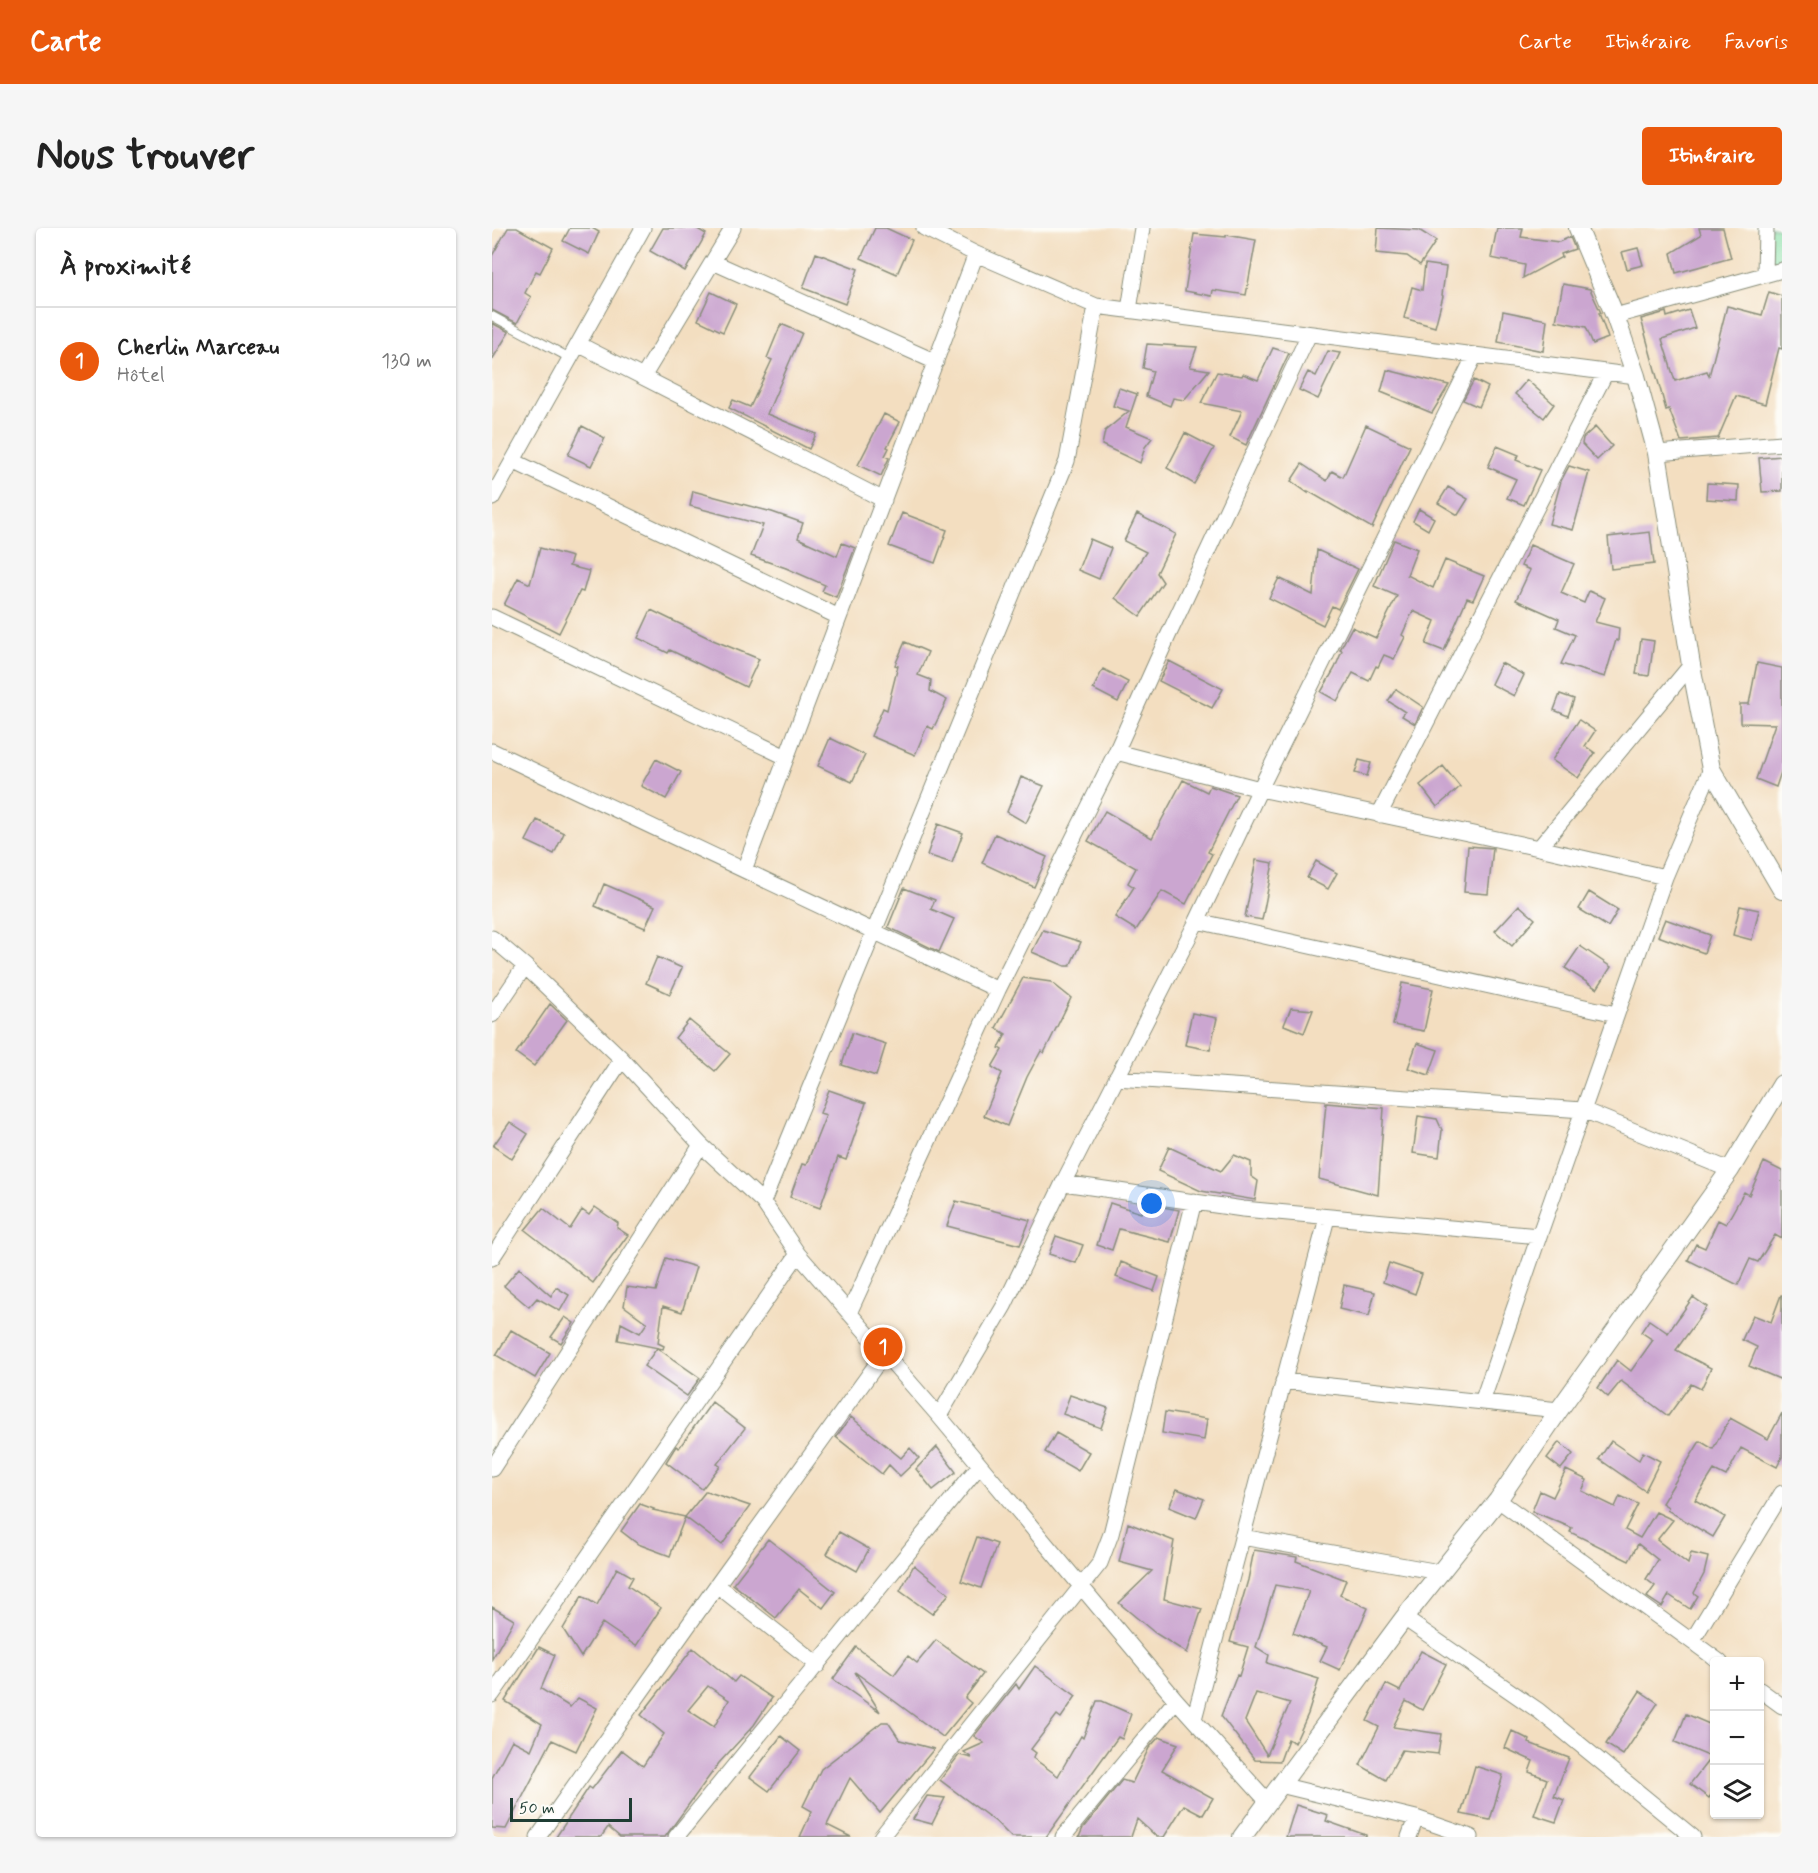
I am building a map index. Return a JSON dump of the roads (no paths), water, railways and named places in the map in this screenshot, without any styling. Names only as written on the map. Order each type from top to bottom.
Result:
[{"type":"street","points":[[492,498],[643,228]]},
{"type":"street","points":[[642,377],[733,228]]},
{"type":"street","points":[[924,228],[976,254],[1096,306],[1636,376]]},
{"type":"street","points":[[1129,310],[1142,228]]},
{"type":"street","points":[[1578,228],[1615,316],[1636,376],[1657,453],[1691,665],[1711,769],[1782,890]]},
{"type":"street","points":[[1765,275],[1766,228]]},
{"type":"street","points":[[744,870],[976,254]]},
{"type":"street","points":[[713,262],[936,362]]},
{"type":"street","points":[[1615,316],[1782,270]]},
{"type":"street","points":[[763,1202],[1067,460],[1096,306]]},
{"type":"street","points":[[849,1313],[998,990],[1116,752],[1309,334]]},
{"type":"street","points":[[578,344],[884,500]]},
{"type":"street","points":[[939,1416],[1004,1306],[1063,1182],[1197,921],[1475,355]]},
{"type":"street","points":[[1379,815],[1606,372]]},
{"type":"street","points":[[1657,453],[1782,443]]},
{"type":"street","points":[[513,461],[839,617]]},
{"type":"street","points":[[492,617],[786,757]]},
{"type":"street","points":[[1539,848],[1691,665]]},
{"type":"street","points":[[492,751],[998,990]]},
{"type":"street","points":[[1116,752],[1260,789],[1665,877]]},
{"type":"street","points":[[1482,1402],[1665,877],[1711,769]]},
{"type":"street","points":[[1197,921],[1617,1014]]},
{"type":"street","points":[[492,939],[525,966],[622,1059],[701,1145],[763,1202],[798,1254],[939,1416],[1176,1700],[1268,1802]]},
{"type":"street","points":[[492,1015],[525,966]]},
{"type":"street","points":[[492,1258],[622,1059]]},
{"type":"street","points":[[1116,1078],[1583,1110],[1730,1170]]},
{"type":"street","points":[[1242,1837],[1404,1618],[1498,1500],[1559,1410],[1730,1170],[1782,1084]]},
{"type":"street","points":[[492,1468],[701,1145]]},
{"type":"street","points":[[1063,1182],[1327,1218],[1539,1236]]},
{"type":"street","points":[[881,1837],[1100,1563],[1111,1534],[1194,1201]]},
{"type":"street","points":[[1194,1719],[1327,1218]]},
{"type":"street","points":[[492,1695],[798,1254]]},
{"type":"street","points":[[538,1837],[884,1354]]},
{"type":"street","points":[[1283,1381],[1559,1410]]},
{"type":"street","points":[[676,1837],[980,1465]]},
{"type":"street","points":[[1692,1641],[1782,1493]]},
{"type":"street","points":[[1498,1500],[1713,1657]]},
{"type":"street","points":[[1242,1537],[1439,1572]]},
{"type":"street","points":[[717,1585],[818,1665]]},
{"type":"street","points":[[1404,1618],[1539,1710],[1693,1837]]},
{"type":"street","points":[[1764,1693],[1782,1706]]},
{"type":"street","points":[[1063,1837],[1176,1700]]},
{"type":"street","points":[[1280,1785],[1416,1818],[1472,1837]]},
{"type":"street","points":[[1409,1837],[1416,1818]]},
{"type":"lane","points":[[492,316],[570,358]]},
{"type":"place","name":"Cherlin Marceau","points":[[883,1347]]}]
